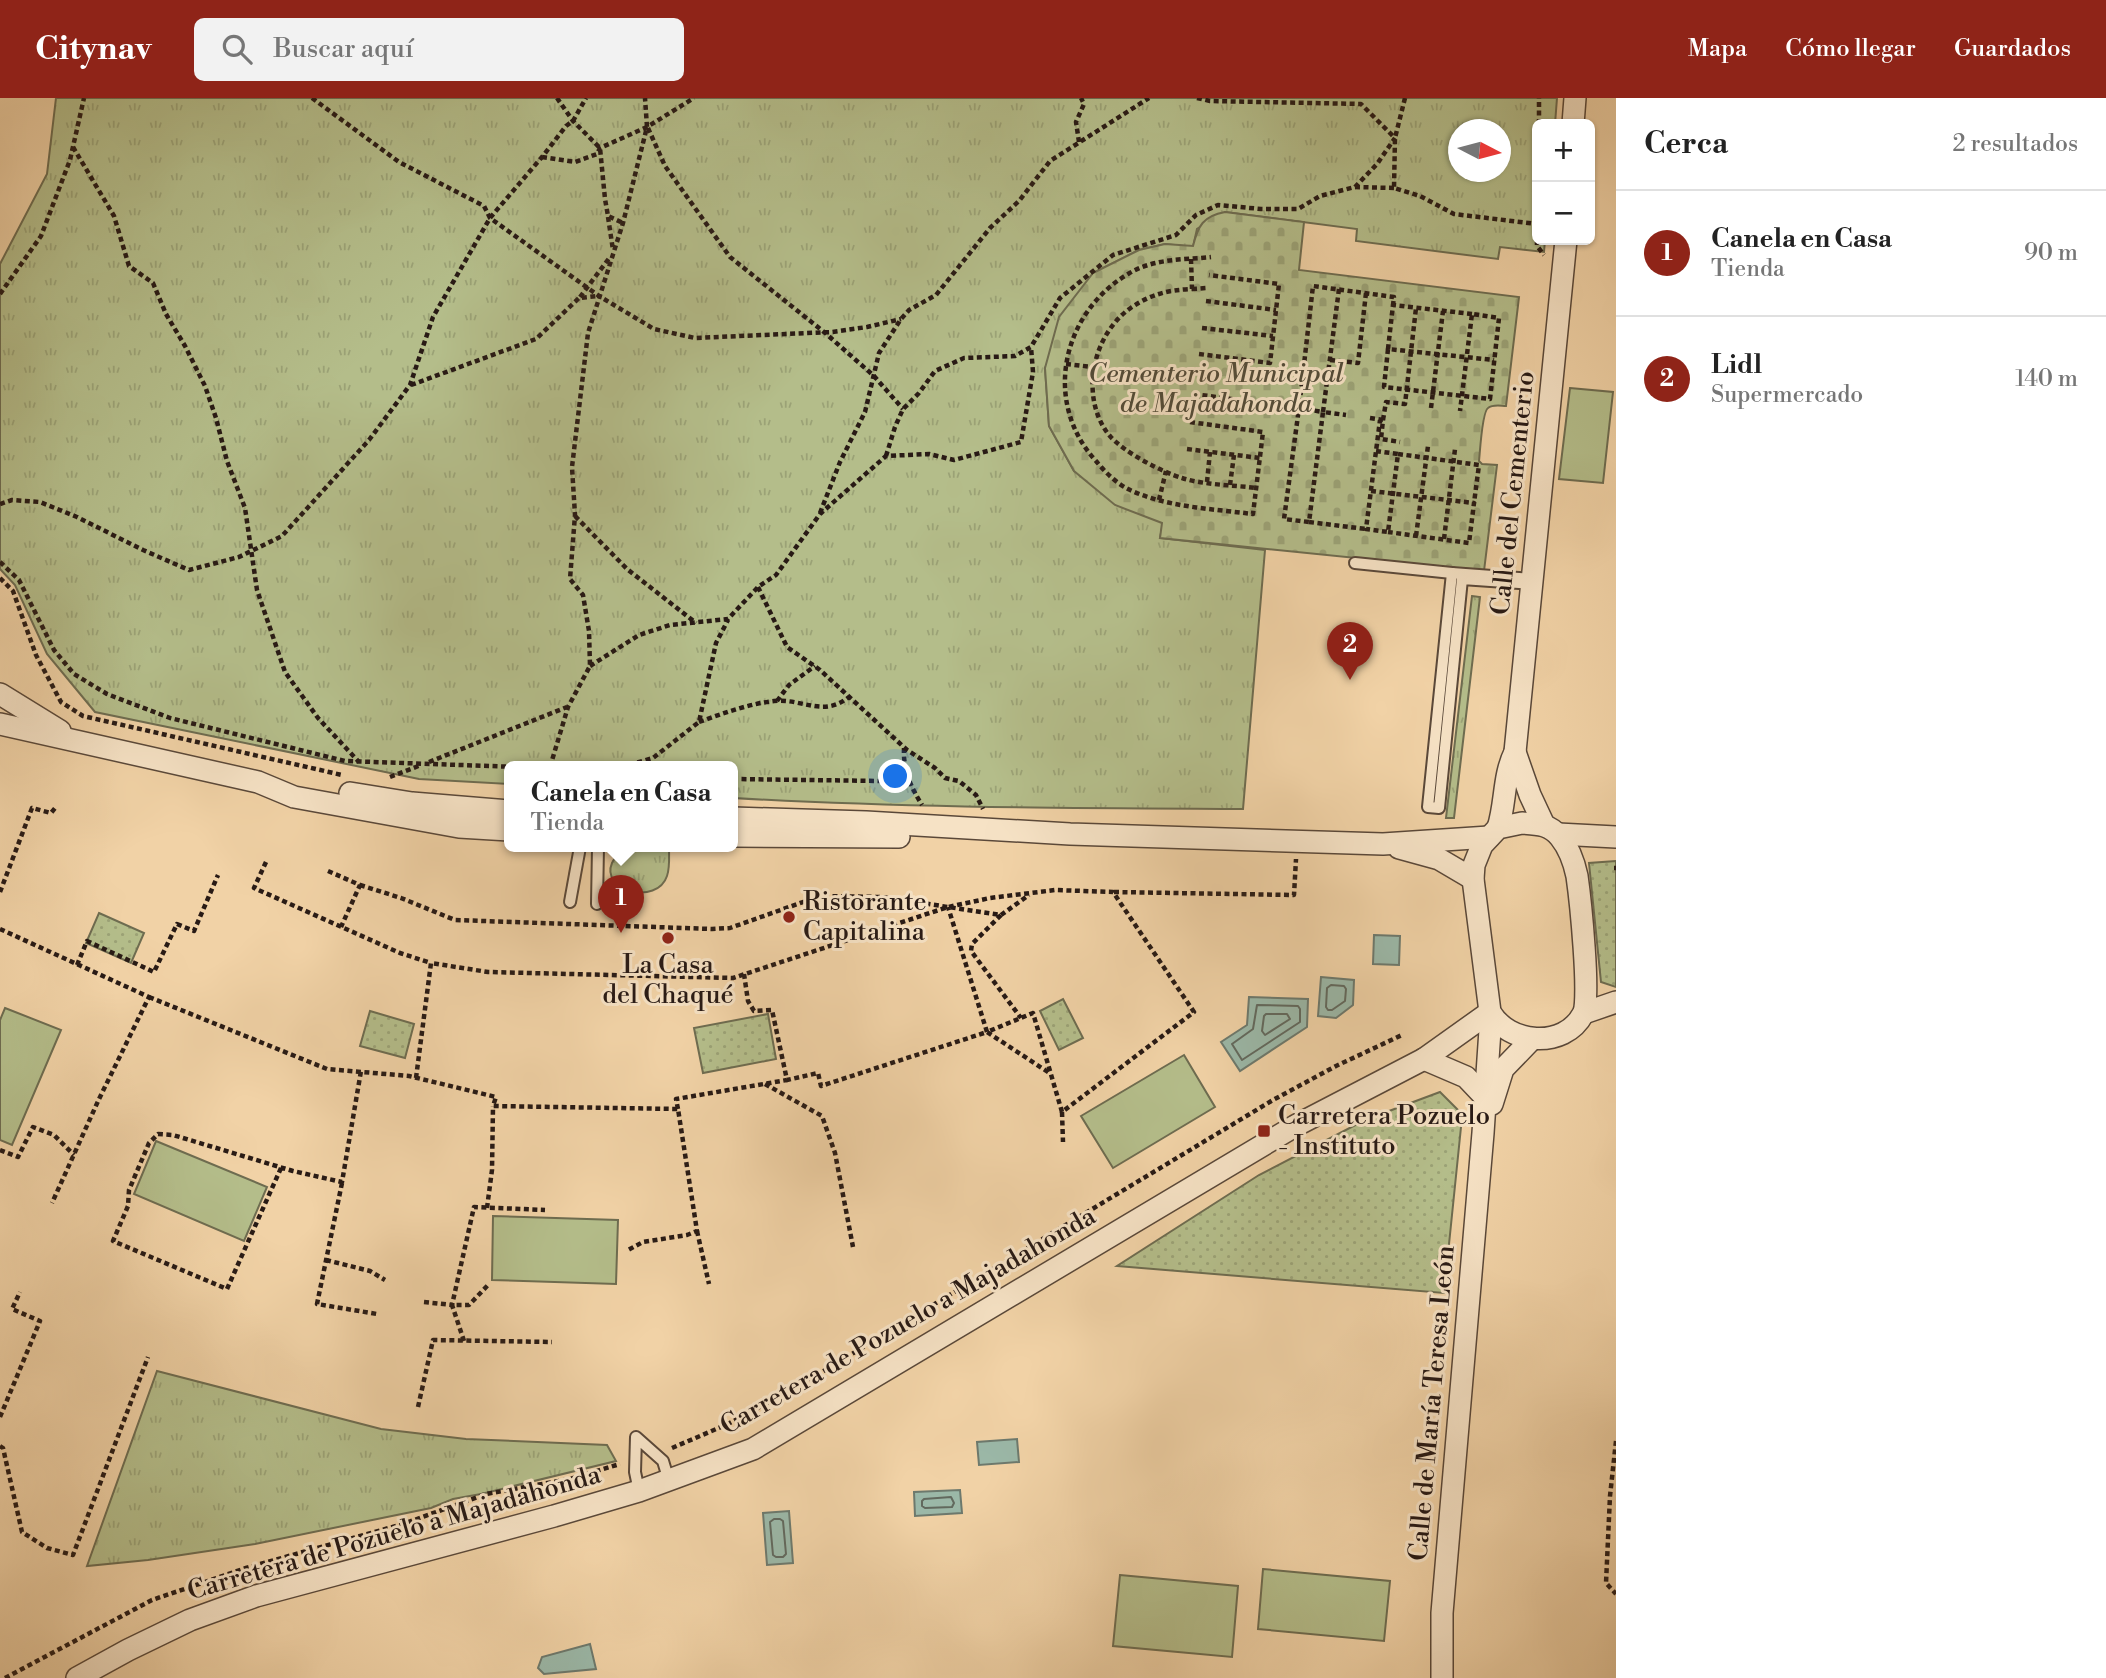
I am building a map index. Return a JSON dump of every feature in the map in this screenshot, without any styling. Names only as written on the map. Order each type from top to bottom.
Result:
[{"type":"street","points":[[1573,119],[1575,98]]},
{"type":"street","name":"Calle del Cementerio","points":[[1494,833],[1503,808],[1506,775],[1515,752],[1566,245]]},
{"type":"street","points":[[0,694],[74,740]]},
{"type":"street","points":[[0,724],[258,782],[295,797],[458,827],[504,830]]},
{"type":"street","name":"Calle del Cementerio","points":[[1515,752],[1530,795],[1551,829]]},
{"type":"street","points":[[258,782],[296,783],[412,803],[504,811]]},
{"type":"street","points":[[412,803],[447,815],[504,819]]},
{"type":"street","points":[[738,818],[866,822],[1070,834],[1383,844],[1494,833],[1522,823],[1616,837]]},
{"type":"street","points":[[738,827],[797,828],[866,822]]},
{"type":"street","points":[[1494,833],[1477,854],[1473,879],[1490,1014],[1501,1028],[1532,1039],[1558,1036],[1575,1025],[1584,1013],[1586,978],[1577,876],[1569,850],[1551,829]]},
{"type":"street","points":[[738,836],[824,838],[1070,834]]},
{"type":"street","points":[[1383,844],[1439,859],[1473,879]]},
{"type":"street","points":[[1584,1013],[1616,1002]]},
{"type":"street","name":"Carretera de Pozuelo a Majadahonda","points":[[77,1678],[190,1620],[256,1596],[639,1491],[752,1449],[1295,1126],[1424,1059],[1490,1014]]},
{"type":"street","name":"Calle de María Teresa León","points":[[1442,1678],[1442,1613],[1483,1133],[1490,1014]]},
{"type":"street","name":"Calle de María Teresa León","points":[[1483,1133],[1503,1069],[1532,1039]]},
{"type":"street","points":[[1424,1059],[1466,1077],[1484,1096]]},
{"type":"lane","points":[[1355,563],[1532,582]]},
{"type":"lane","points":[[1452,573],[1428,807],[1439,808],[1462,579],[1532,582]]},
{"type":"lane","points":[[570,902],[579,852]]},
{"type":"lane","points":[[597,904],[598,852]]},
{"type":"lane","points":[[639,1491],[635,1472],[636,1437],[663,1461],[669,1481]]},
{"type":"path","points":[[0,294],[41,236],[73,147],[84,98]]},
{"type":"path","points":[[312,98],[400,162],[484,206],[490,218],[599,296],[654,329],[695,338],[824,332],[867,327],[901,319]]},
{"type":"path","points":[[411,385],[536,338],[579,298],[613,253],[600,148],[573,121],[557,98]]},
{"type":"path","points":[[0,504],[12,500],[40,502],[78,517],[189,570],[239,557],[282,536],[369,440],[411,385],[433,317],[490,218],[573,121],[586,98]]},
{"type":"path","points":[[590,666],[589,631],[583,594],[570,579],[575,515],[572,467],[589,334],[624,223],[647,127],[645,98]]},
{"type":"path","points":[[542,157],[575,162],[597,154],[600,148],[647,127],[694,98]]},
{"type":"path","points":[[1079,142],[1076,122],[1084,104],[1081,98]]},
{"type":"path","points":[[820,514],[840,462],[865,412],[879,353],[901,319],[909,310],[936,295],[990,228],[1019,201],[1050,161],[1150,98]]},
{"type":"path","points":[[1197,98],[1210,101],[1361,104],[1395,138]]},
{"type":"path","points":[[1348,104],[1356,98]]},
{"type":"path","points":[[1394,188],[1395,138],[1405,98]]},
{"type":"path","points":[[1539,98],[1539,119]]},
{"type":"path","points":[[647,127],[665,166],[730,257],[824,332],[874,376],[903,409]]},
{"type":"path","points":[[1355,187],[1377,164],[1395,138]]},
{"type":"path","points":[[73,147],[114,216],[129,267],[153,282],[166,314],[205,386],[244,508],[253,551],[257,590],[285,672],[318,718],[359,762]]},
{"type":"path","points":[[699,722],[716,643],[728,619],[758,587],[776,575],[820,514],[886,456],[903,409],[935,371],[964,358],[1016,356],[1031,347],[1060,298],[1113,255],[1176,234],[1196,215],[1218,205],[1298,209],[1320,195],[1355,187],[1394,188],[1420,196],[1454,214],[1532,223]]},
{"type":"path","points":[[608,216],[624,223]]},
{"type":"path","points":[[1537,245],[1545,256]]},
{"type":"path","points":[[1190,422],[1263,432],[1253,514],[1159,500],[1127,489],[1105,472],[1086,451],[1075,430],[1068,409],[1066,364],[1069,348],[1081,319],[1110,287],[1129,273],[1152,263],[1211,257]]},
{"type":"path","points":[[1191,259],[1192,289]]},
{"type":"path","points":[[1199,354],[1270,363],[1279,284],[1209,275]]},
{"type":"path","points":[[1376,451],[1479,465],[1469,543],[1283,519],[1313,286],[1394,297],[1393,305],[1388,349],[1384,387],[1490,399],[1499,318],[1393,305]]},
{"type":"path","points":[[1208,288],[1170,290],[1152,296],[1130,309],[1113,327],[1093,368],[1092,390],[1096,410],[1110,436],[1134,454],[1166,471],[1183,479],[1256,488]]},
{"type":"path","points":[[1309,522],[1339,289]]},
{"type":"path","points":[[1330,360],[1358,363],[1366,293]]},
{"type":"path","points":[[579,298],[599,296]]},
{"type":"path","points":[[1206,301],[1276,310]]},
{"type":"path","points":[[1366,529],[1376,451],[1386,402],[1405,404],[1416,308]]},
{"type":"path","points":[[1431,408],[1443,311]]},
{"type":"path","points":[[1460,411],[1472,314]]},
{"type":"path","points":[[1202,328],[1273,336]]},
{"type":"path","points":[[886,456],[929,454],[954,460],[1021,442],[1032,372],[1031,347]]},
{"type":"path","points":[[1388,349],[1494,360]]},
{"type":"path","points":[[1066,364],[1093,368]]},
{"type":"path","points":[[1194,394],[1346,415]]},
{"type":"path","points":[[1370,418],[1382,420]]},
{"type":"path","points":[[1382,420],[1381,439],[1400,442]]},
{"type":"path","points":[[1416,536],[1428,446]]},
{"type":"path","points":[[1187,449],[1260,458]]},
{"type":"path","points":[[1444,540],[1455,449]]},
{"type":"path","points":[[1207,482],[1210,452]]},
{"type":"path","points":[[1388,532],[1398,454]]},
{"type":"path","points":[[1230,485],[1234,455]]},
{"type":"path","points":[[1159,500],[1166,471]]},
{"type":"path","points":[[1371,491],[1474,503]]},
{"type":"path","points":[[575,515],[627,569],[696,623]]},
{"type":"path","points":[[0,562],[19,580],[54,650],[74,674],[107,694],[170,718],[345,761],[504,767]]},
{"type":"path","points":[[0,578],[13,591],[36,655],[61,702],[83,716],[349,776]]},
{"type":"path","points":[[758,587],[787,647],[815,666],[904,748],[935,768],[945,778],[959,781],[976,795],[985,812]]},
{"type":"path","points":[[552,761],[568,707],[590,666],[639,635],[670,625],[728,619]]},
{"type":"path","points":[[777,701],[789,685],[815,666]]},
{"type":"path","points":[[642,761],[653,758],[699,722],[738,708],[777,701],[824,707],[838,706],[849,697]]},
{"type":"path","points":[[388,777],[568,707]]},
{"type":"path","points":[[904,748],[909,784],[925,811]]},
{"type":"path","points":[[738,779],[882,781],[907,777]]},
{"type":"path","points":[[0,892],[32,808],[51,813],[56,807]]},
{"type":"path","points":[[266,862],[254,888],[400,953],[431,963],[488,972],[733,978],[948,906],[1031,893],[1055,890],[1294,895],[1296,859]]},
{"type":"path","points":[[328,871],[454,920],[730,928],[820,897],[882,897],[1002,915]]},
{"type":"path","points":[[77,965],[87,941],[154,972],[177,924],[194,931],[218,875]]},
{"type":"path","points":[[341,927],[359,885]]},
{"type":"path","points":[[1062,1112],[1195,1012],[1113,892]]},
{"type":"path","points":[[1021,1018],[971,951],[972,944],[1002,915],[1031,893]]},
{"type":"path","points":[[948,906],[986,1032],[1051,1074]]},
{"type":"path","points":[[0,929],[149,997],[327,1069],[416,1078],[496,1097],[493,1107],[492,1170],[487,1208]]},
{"type":"path","points":[[416,1078],[431,963]]},
{"type":"path","points":[[744,974],[748,1001],[754,1011],[772,1010],[788,1080]]},
{"type":"path","points":[[52,1203],[149,997]]},
{"type":"path","points":[[709,1284],[697,1231],[676,1099],[818,1073],[821,1086],[986,1032],[1033,1013],[1062,1112],[1063,1142]]},
{"type":"path","points":[[670,1448],[728,1424],[802,1384],[1273,1100],[1402,1035]]},
{"type":"path","points":[[361,1071],[317,1304],[377,1314]]},
{"type":"path","points":[[765,1084],[822,1116],[835,1153],[853,1247]]},
{"type":"path","points":[[493,1107],[678,1109]]},
{"type":"path","points":[[0,1150],[18,1157],[33,1127],[54,1135],[74,1155]]},
{"type":"path","points":[[281,1168],[227,1289],[113,1241],[128,1206],[129,1190],[149,1143],[158,1134],[173,1135],[281,1168],[342,1182]]},
{"type":"path","points":[[464,1340],[452,1305],[474,1207],[545,1210]]},
{"type":"path","points":[[628,1250],[643,1242],[697,1231]]},
{"type":"path","points":[[326,1260],[370,1271],[385,1280]]},
{"type":"path","points":[[424,1302],[469,1305],[489,1284]]},
{"type":"path","points":[[0,1417],[40,1321],[12,1309],[20,1292]]},
{"type":"path","points":[[418,1407],[433,1340],[552,1342]]},
{"type":"path","points":[[0,1446],[3,1448],[22,1532],[47,1548],[73,1555],[148,1357]]},
{"type":"path","points":[[1616,1441],[1610,1496],[1606,1583],[1616,1594]]},
{"type":"path","points":[[5,1678],[152,1600],[246,1568],[403,1524],[486,1494],[570,1479],[635,1460]]},
{"type":"green space","points":[[56,98],[1557,98],[1555,119],[1532,119],[1532,245],[1545,245],[1544,252],[1500,247],[1498,259],[1356,241],[1357,229],[1225,212],[1197,229],[1193,247],[1165,244],[1139,250],[1093,273],[1045,368],[1049,426],[1074,471],[1163,523],[1160,538],[1265,550],[1243,809],[924,806],[738,798],[738,761],[504,761],[504,784],[419,779],[95,712],[47,654],[15,585],[0,569],[0,264],[47,174]]},
{"type":"green space","name":"Cementerio Municipal de Majadahonda","points":[[1225,212],[1304,222],[1299,270],[1519,297],[1506,406],[1488,408],[1484,417],[1479,461],[1482,464],[1497,465],[1484,571],[1160,538],[1162,523],[1115,505],[1074,471],[1049,426],[1045,368],[1059,317],[1093,273],[1139,250],[1165,244],[1193,246],[1203,223],[1211,216]]},
{"type":"green space","points":[[1570,388],[1613,392],[1603,483],[1559,479]]},
{"type":"green space","points":[[1472,596],[1480,597],[1454,818],[1446,818]]},
{"type":"green space","points":[[622,852],[669,852],[667,876],[661,885],[652,891],[631,891],[614,881],[611,873],[616,857]]},
{"type":"green space","points":[[1616,861],[1616,987],[1601,982],[1589,863]]},
{"type":"green space","points":[[99,913],[144,933],[131,963],[86,943]]},
{"type":"green space","points":[[1063,999],[1083,1038],[1059,1050],[1040,1011]]},
{"type":"green space","points":[[5,1008],[61,1030],[12,1145],[0,1140],[0,1020]]},
{"type":"green space","points":[[370,1011],[414,1024],[405,1058],[360,1046]]},
{"type":"green space","points":[[768,1014],[776,1059],[703,1073],[694,1028]]},
{"type":"green space","points":[[1184,1055],[1215,1107],[1113,1168],[1081,1116]]},
{"type":"green space","points":[[1440,1092],[1459,1111],[1461,1127],[1444,1293],[1117,1266],[1259,1175],[1365,1120]]},
{"type":"green space","points":[[156,1141],[267,1187],[244,1241],[134,1194]]},
{"type":"green space","points":[[493,1216],[618,1220],[616,1284],[492,1280]]},
{"type":"green space","points":[[157,1371],[381,1429],[466,1439],[607,1445],[616,1461],[453,1499],[431,1508],[255,1544],[87,1566]]},
{"type":"green space","points":[[1263,1569],[1390,1581],[1384,1641],[1258,1629]]},
{"type":"green space","points":[[1120,1575],[1238,1586],[1232,1657],[1113,1646]]},
{"type":"water","points":[[1374,935],[1400,936],[1399,965],[1373,964]]},
{"type":"water","points":[[1321,977],[1354,980],[1353,1005],[1336,1018],[1318,1016]]},
{"type":"water","points":[[1249,997],[1308,999],[1307,1027],[1240,1071],[1221,1042],[1247,1025]]},
{"type":"water","points":[[1017,1439],[1019,1462],[979,1465],[977,1442]]},
{"type":"water","points":[[960,1490],[962,1513],[915,1516],[914,1492]]},
{"type":"water","points":[[789,1511],[793,1563],[767,1565],[763,1513]]},
{"type":"water","points":[[590,1644],[596,1669],[544,1674],[538,1668],[542,1657]]},
{"type":"place","name":"Lidl","points":[[1350,680]]},
{"type":"place","name":"Ristorante Capitalina","points":[[789,917]]},
{"type":"place","name":"Canela en Casa","points":[[621,933]]},
{"type":"place","name":"La Casa del Chaqué","points":[[668,938]]},
{"type":"place","name":"Carretera Pozuelo - Instituto","points":[[1264,1131]]}]
